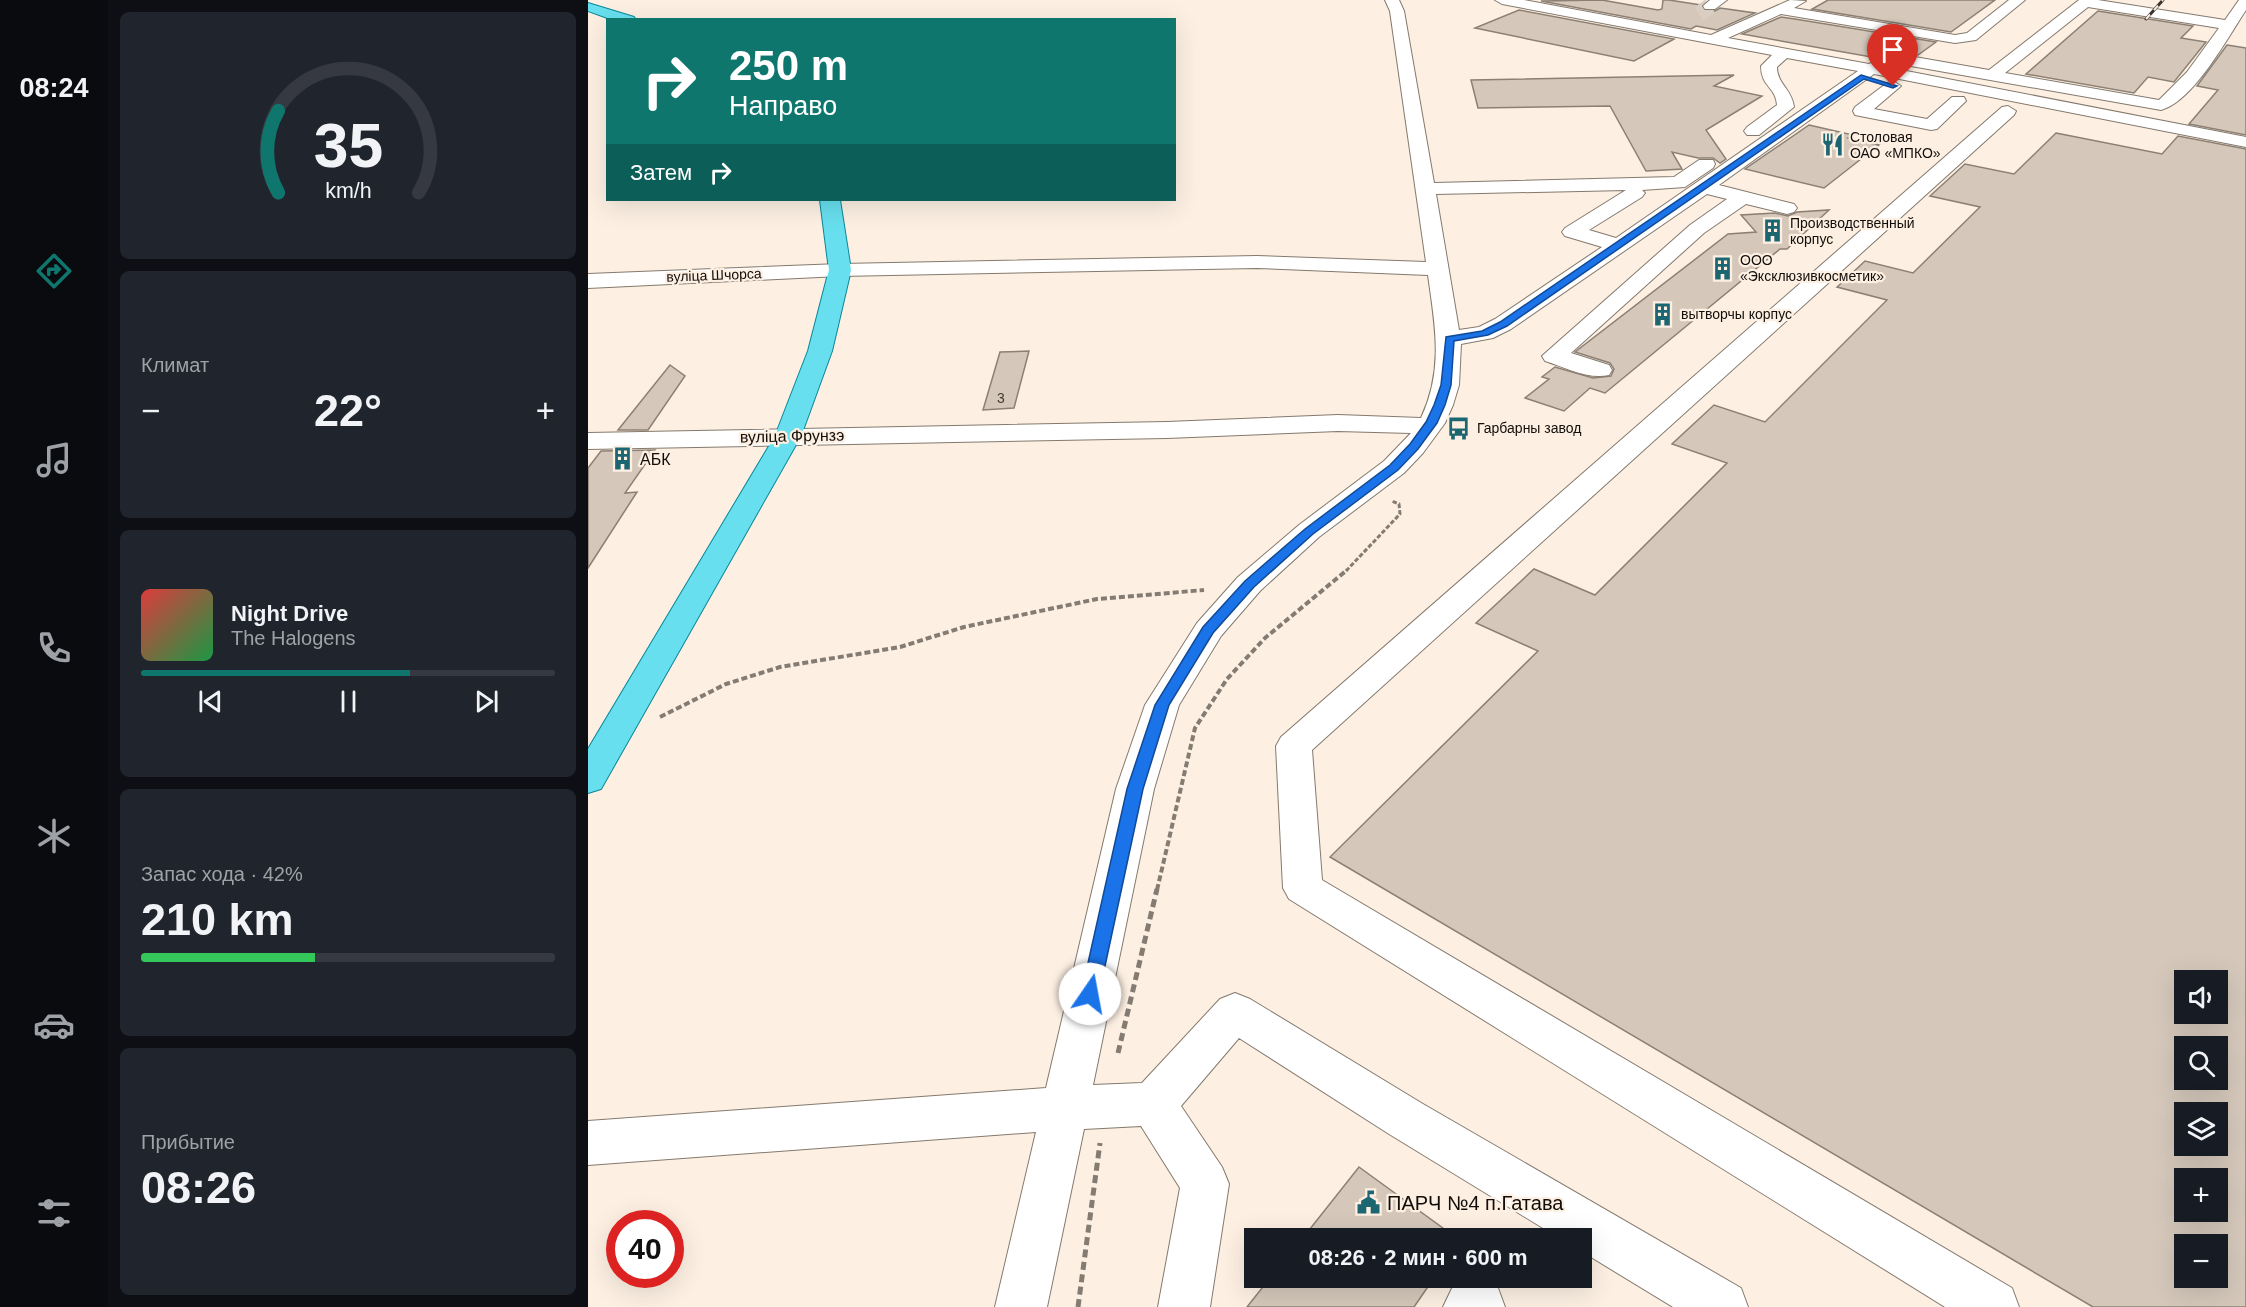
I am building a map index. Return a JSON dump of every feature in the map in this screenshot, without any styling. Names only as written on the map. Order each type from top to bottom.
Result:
[{"type":"main road","points":[[588,7],[623,18]]},
{"type":"main road","points":[[588,780],[788,436],[820,351],[840,270],[830,201]]},
{"type":"street","points":[[1021,1307],[1086,1107],[1135,789],[1162,705],[1208,630],[1249,584],[1309,531],[1394,467],[1429,426],[1440,405],[1446,385],[1449,339],[1397,11],[1392,0]]},
{"type":"street","points":[[1502,0],[1785,52],[1867,73],[2246,142]]},
{"type":"street","points":[[1713,39],[1800,0]]},
{"type":"street","points":[[1781,10],[1955,39],[1971,37],[2018,0]]},
{"type":"street","points":[[1992,76],[2086,1],[2229,31]]},
{"type":"street","points":[[1449,339],[1485,333],[1503,324],[1892,58],[2161,105],[2169,104],[2229,31],[2245,3]]},
{"type":"street","points":[[1673,31],[1690,20]]},
{"type":"street","points":[[1425,189],[1678,183],[1786,108],[1785,96],[1769,77],[1769,66],[1785,52]]},
{"type":"street","points":[[1867,73],[1893,86],[1952,106],[2008,111],[2246,157]]},
{"type":"street","points":[[1893,86],[1861,111],[1932,125],[1952,106]]},
{"type":"street","points":[[1993,1307],[1303,888],[1294,746],[2008,111]]},
{"type":"street","points":[[1704,187],[1787,208]]},
{"type":"street","points":[[1619,245],[1572,232],[1635,193]]},
{"type":"street","points":[[1600,370],[1554,356],[1697,230],[1743,197]]},
{"type":"street","name":"вуліца Шчорса","points":[[588,281],[840,270],[1257,262],[1438,269]]},
{"type":"street","name":"вуліца Фрунзэ","points":[[588,441],[1338,423],[1429,426]]},
{"type":"street","points":[[588,1143],[1152,1104],[1235,1012],[1406,1119],[1722,1307]]},
{"type":"street","points":[[1152,1104],[1204,1184],[1184,1307]]},
{"type":"street","points":[[1469,1307],[1472,1302],[1479,1307]]},
{"type":"path","points":[[1078,1307],[1086,1107],[1195,728],[1227,679],[1258,646],[1352,566],[1400,514],[1399,504],[1383,497]]},
{"type":"path","points":[[617,730],[642,726],[726,684],[780,667],[900,647],[964,627],[1039,609],[1097,599],[1209,589]]},
{"type":"building","points":[[1602,0],[1658,10],[1662,9],[1663,0],[1669,0],[1701,5],[1705,11],[1715,11],[1720,8],[1755,13],[1717,30],[1696,26],[1691,29],[1541,1]]},
{"type":"building","points":[[1828,0],[1995,0],[1951,32],[1812,9]]},
{"type":"building","points":[[1519,10],[1674,39],[1634,61],[1475,28]]},
{"type":"building","points":[[2098,11],[2193,26],[2181,38],[2206,42],[2174,82],[2148,77],[2134,93],[2026,74]]},
{"type":"building","points":[[1781,17],[1936,42],[1918,55],[1892,51],[1877,58],[1742,34]]},
{"type":"building","points":[[2227,45],[2246,48],[2246,135],[2189,124],[2218,90],[2197,86]]},
{"type":"building","points":[[1734,75],[1714,86],[1762,96],[1706,130],[1726,159],[1720,163],[1713,158],[1698,158],[1672,152],[1682,169],[1646,171],[1610,106],[1478,108],[1471,80]]},
{"type":"building","points":[[1809,125],[1853,135],[1848,138],[1879,145],[1824,188],[1745,169]]},
{"type":"building","points":[[2056,133],[2162,154],[2178,136],[2246,149],[2246,1307],[2093,1307],[1330,857],[1538,651],[1476,623],[1534,569],[1595,595],[1727,463],[1672,444],[1714,405],[1765,422],[1887,300],[1837,287],[1865,261],[1913,273],[1980,207],[1930,196],[1965,164],[2014,174]]},
{"type":"building","points":[[1829,210],[1787,249],[1780,249],[1605,393],[1590,388],[1564,411],[1525,398],[1549,379],[1542,377],[1555,367],[1593,378],[1611,376],[1614,369],[1610,363],[1575,352],[1728,234],[1756,232],[1741,215],[1775,213],[1788,216],[1797,212]]},
{"type":"building","points":[[1029,351],[1014,408],[983,410],[1000,352]]},
{"type":"building","points":[[670,365],[685,376],[648,430],[618,430]]},
{"type":"building","points":[[655,450],[625,493],[637,492],[588,568],[588,468],[601,451]]},
{"type":"building","name":"ПАРЧ №4 п.Гатава","points":[[1359,1167],[1443,1228],[1311,1228]]},
{"type":"building","points":[[1262,1288],[1427,1288],[1414,1307],[1247,1307]]},
{"type":"tunnel","points":[[1699,14],[1710,6]]},
{"type":"railway","points":[[2146,19],[2163,0]]},
{"type":"place","name":"Столовая ОАО «МПКО»","points":[[1832,145]]},
{"type":"place","name":"Производственный корпус","points":[[1772,231]]},
{"type":"place","name":"ООО «Эксклюзивкосметик»","points":[[1722,268]]},
{"type":"place","name":"вытворчы корпус","points":[[1663,314]]},
{"type":"place","name":"Гарбарны завод","points":[[1459,428]]},
{"type":"place","name":"АБК","points":[[622,459]]},
{"type":"place","name":"ПАРЧ №4 п.Гатава","points":[[1369,1203]]},
{"type":"route","points":[[1090,994],[1135,789],[1162,705],[1208,630],[1249,584],[1309,531],[1394,467],[1414,447],[1432,423],[1440,405],[1446,385],[1449,339],[1485,333],[1503,324],[1781,135],[1863,76],[1893,86]]}]
